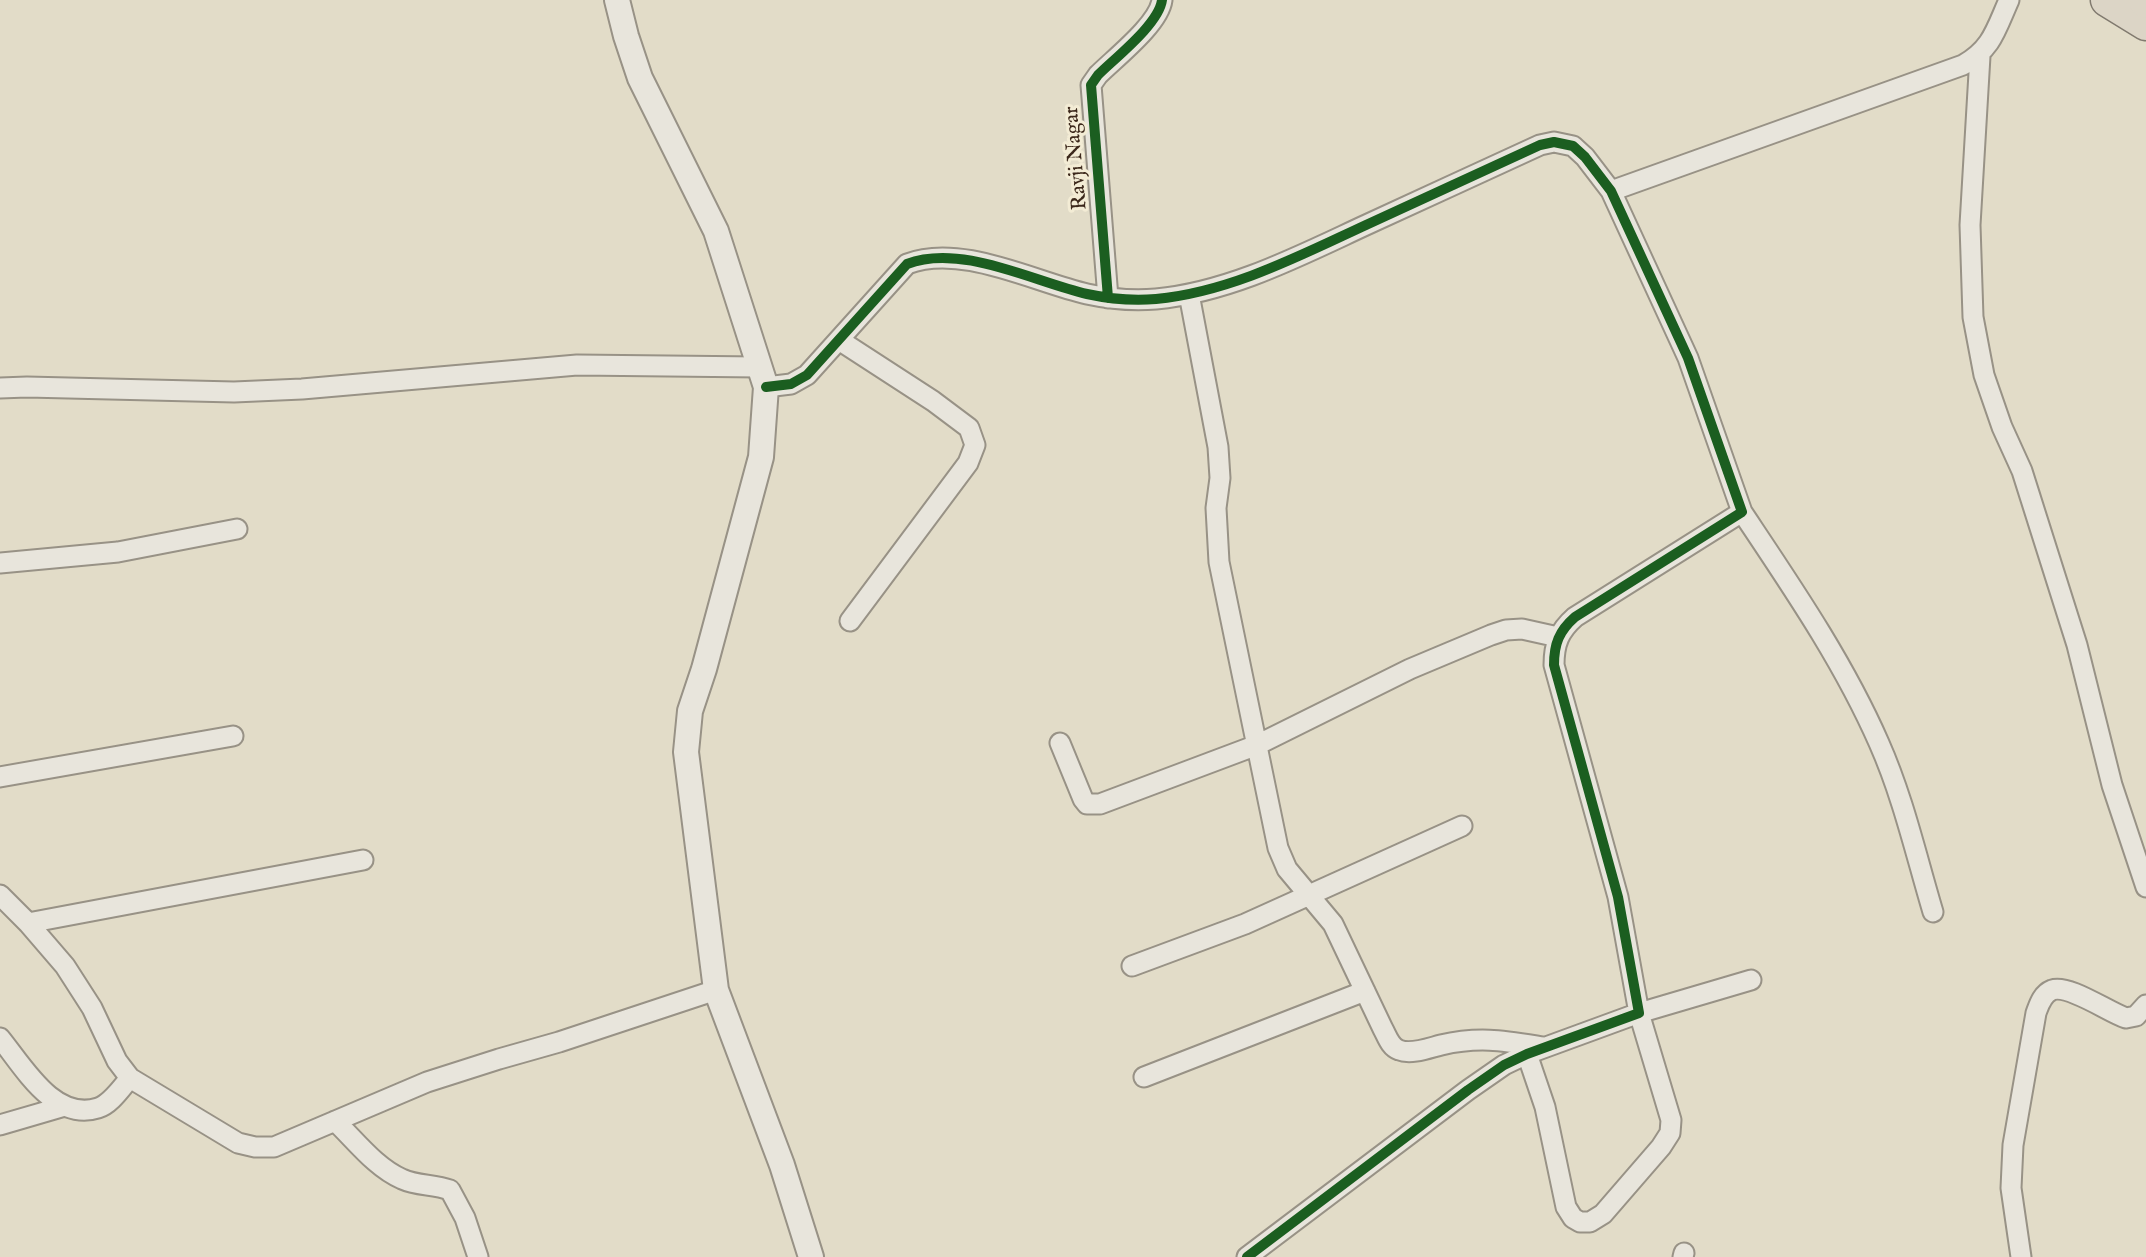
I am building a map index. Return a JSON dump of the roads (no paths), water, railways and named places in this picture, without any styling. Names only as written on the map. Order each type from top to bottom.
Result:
[{"type":"main road","points":[[2107,0],[2146,24]]},
{"type":"street","points":[[617,0],[625,36],[640,78],[716,231],[763,377],[761,457],[704,669],[690,711],[686,752],[716,990],[782,1165],[811,1257]]},
{"type":"street","name":"Ravji Nagar","points":[[1108,298],[1091,85],[1153,19],[1162,0]]},
{"type":"street","points":[[1611,191],[1963,65],[1980,56],[1990,42],[2009,0]]},
{"type":"street","points":[[1980,56],[1970,225],[1973,317],[1984,375],[2001,426],[2022,471],[2077,645],[2112,785],[2146,887]]},
{"type":"street","points":[[0,388],[234,393],[578,365],[763,377],[791,384],[807,374],[907,264],[922,258],[984,263],[1108,298],[1156,299],[1189,294],[1250,276],[1547,144],[1554,142],[1573,146],[1611,191],[1688,358],[1742,512],[1819,629],[1879,743],[1895,783],[1933,912]]},
{"type":"street","points":[[1189,294],[1218,447],[1220,478],[1216,508],[1219,562],[1278,848],[1287,869],[1333,924],[1390,1043],[1398,1050],[1412,1051],[1490,1039],[1535,1051]]},
{"type":"street","points":[[839,340],[933,401],[969,429],[975,445],[968,463],[850,621]]},
{"type":"street","points":[[1535,1051],[1566,1208],[1580,1222],[1590,1222],[1603,1214],[1661,1147],[1670,1133],[1671,1120],[1639,1013],[1618,897],[1554,665],[1558,637],[1564,626],[1575,617],[1742,512]]},
{"type":"street","points":[[0,564],[118,552],[237,529]]},
{"type":"street","points":[[1060,743],[1083,799],[1087,804],[1093,805],[1257,746],[1410,669],[1499,633],[1522,629],[1558,637]]},
{"type":"street","points":[[0,777],[233,736]]},
{"type":"street","points":[[1132,966],[1245,924],[1462,826]]},
{"type":"street","points":[[28,923],[363,860]]},
{"type":"street","points":[[0,895],[65,966],[92,1008],[117,1061],[130,1078],[238,1143],[255,1147],[274,1147],[427,1082],[716,990]]},
{"type":"street","points":[[1247,1257],[1504,1065],[1639,1013],[1751,980]]},
{"type":"street","points":[[2021,1257],[2011,1188],[2013,1145],[2036,1013],[2041,999],[2051,990],[2062,990],[2075,993],[2126,1018],[2136,1016],[2146,1005]]},
{"type":"street","points":[[1144,1077],[1365,991]]},
{"type":"street","points":[[0,1038],[48,1095],[65,1107]]},
{"type":"street","points":[[0,1125],[65,1107],[98,1108],[110,1100],[130,1078]]},
{"type":"street","points":[[335,1121],[386,1170],[403,1180],[450,1190],[465,1218],[478,1257]]}]
